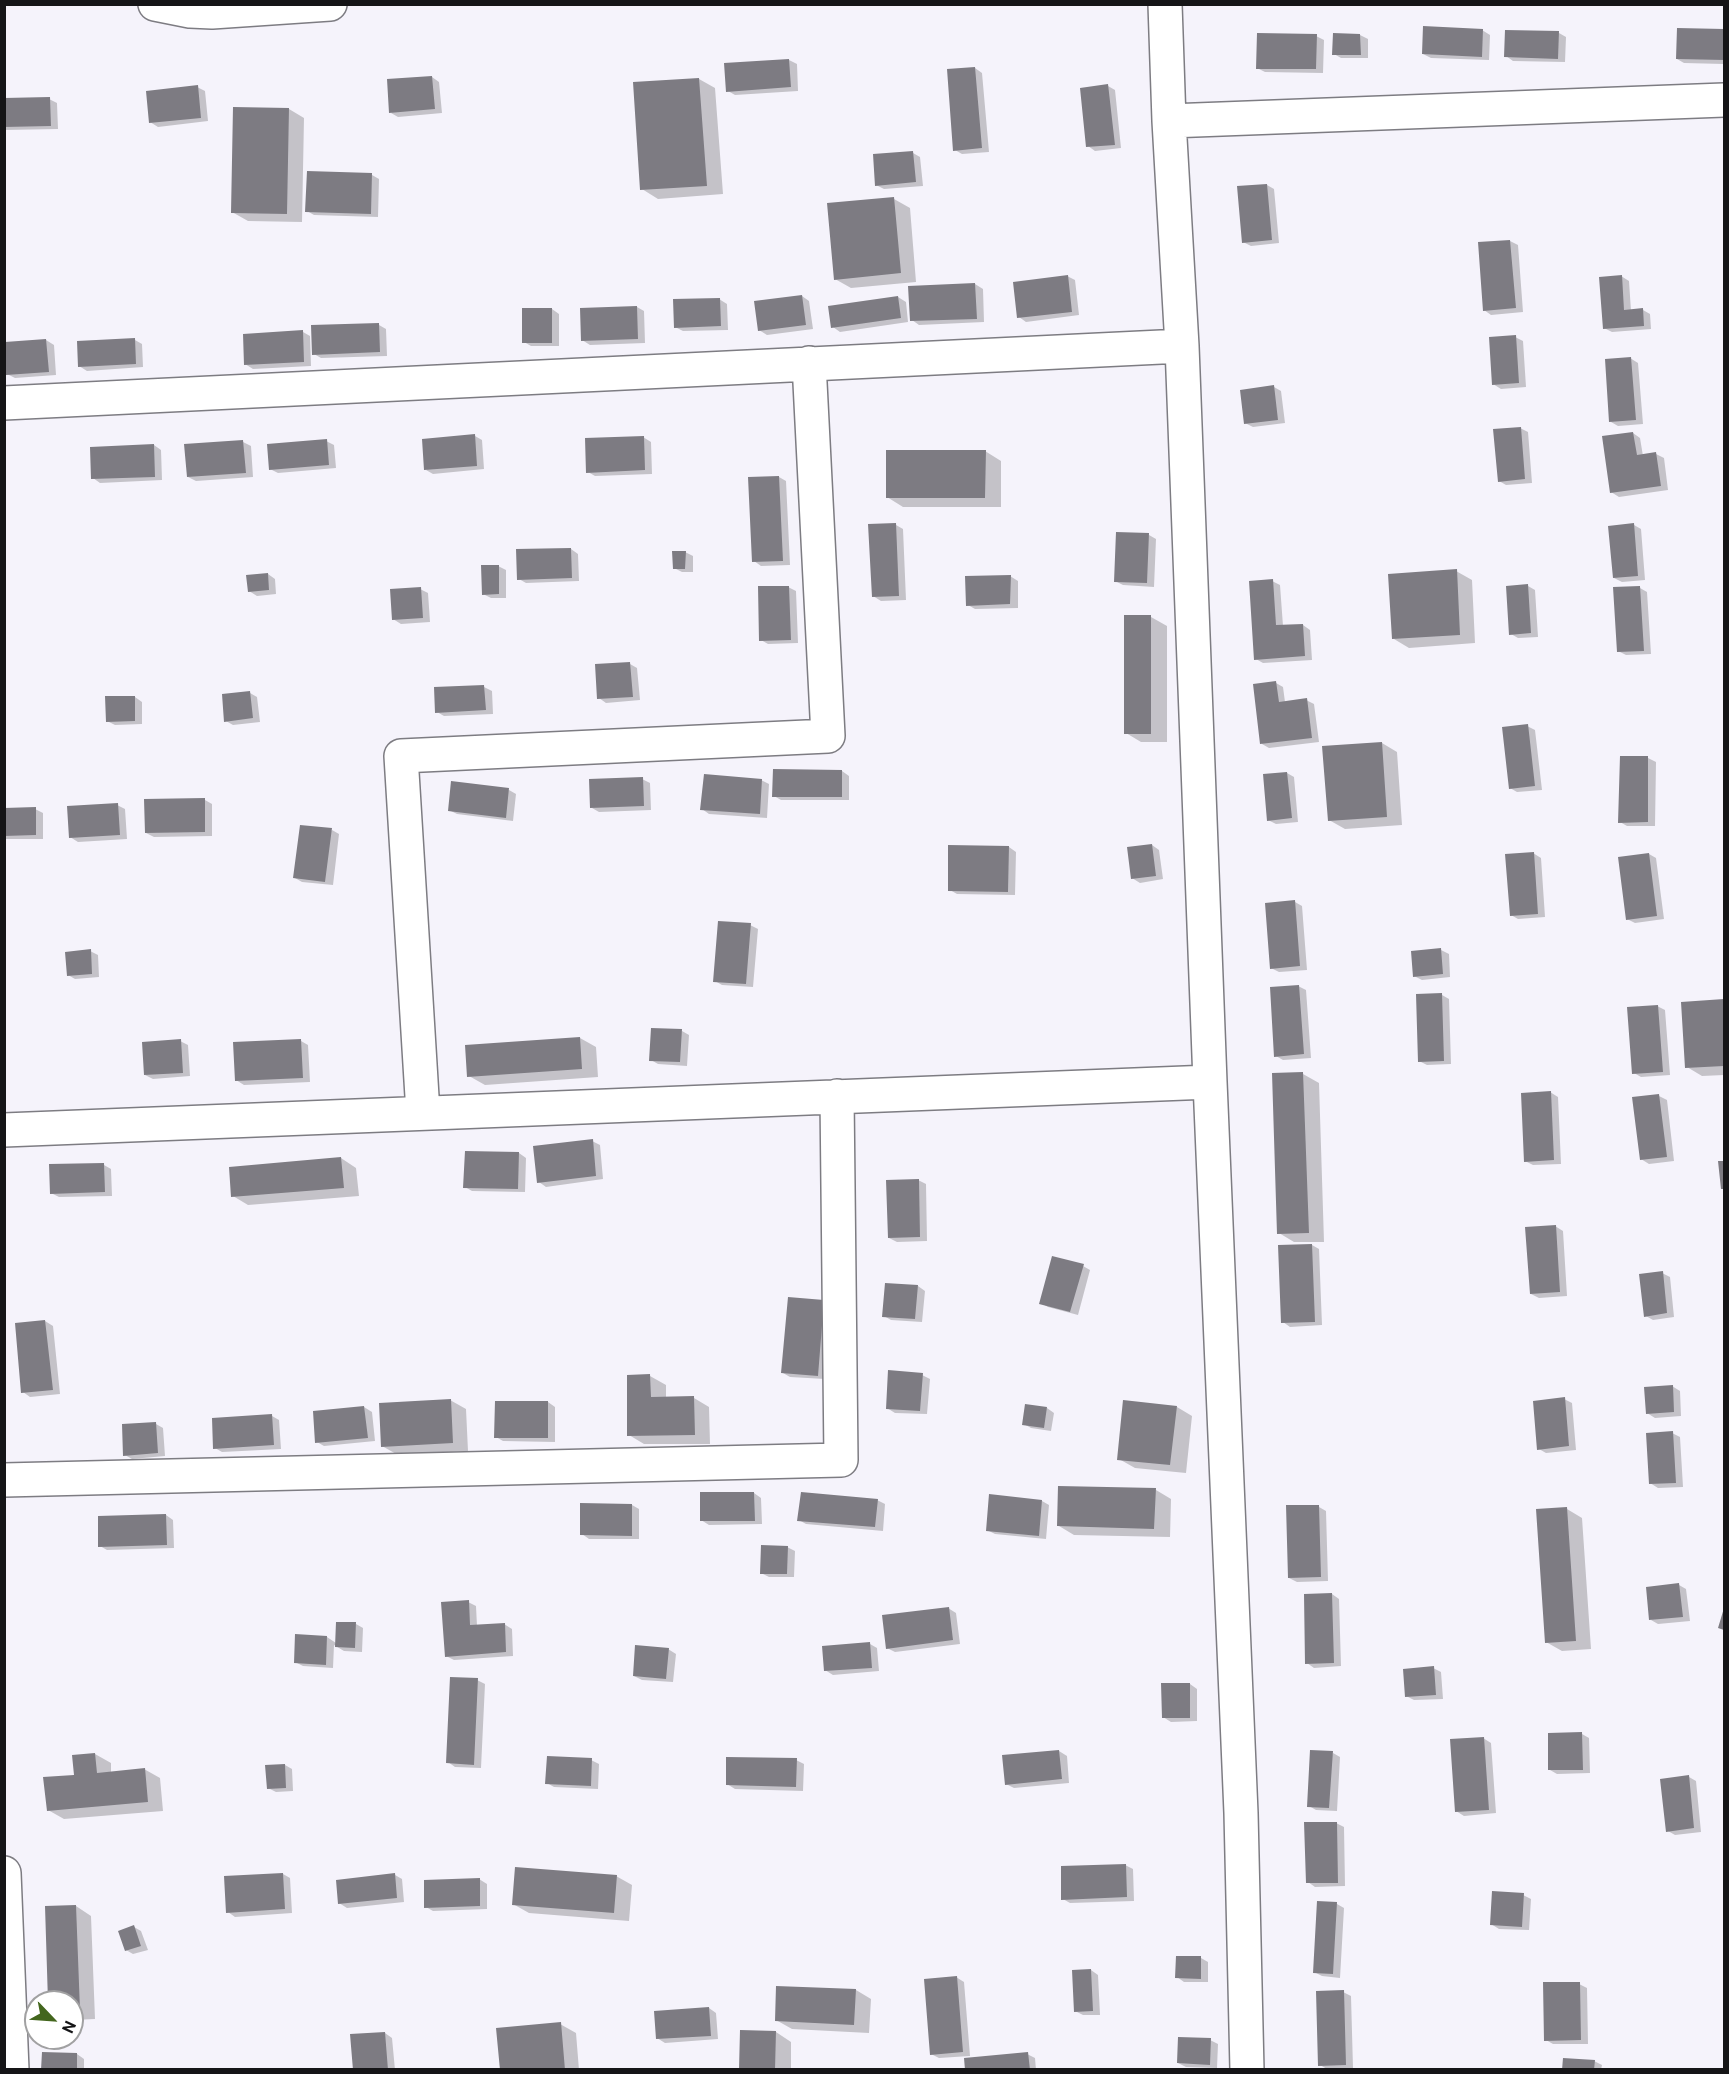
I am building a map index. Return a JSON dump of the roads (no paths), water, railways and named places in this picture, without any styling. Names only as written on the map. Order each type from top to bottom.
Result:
[{"type":"street","points":[[155,4],[190,11],[212,12],[330,4]]},
{"type":"street","points":[[1165,4],[1169,121],[1182,346],[1241,1813],[1247,2070]]},
{"type":"street","points":[[1169,121],[1725,100]]},
{"type":"street","points":[[4,403],[1182,346]]},
{"type":"street","points":[[423,1113],[401,756],[828,736],[809,363]]},
{"type":"street","points":[[4,1130],[1210,1082]]},
{"type":"street","points":[[4,1480],[841,1460],[837,1096]]},
{"type":"street","points":[[4,1873],[12,2070]]}]
